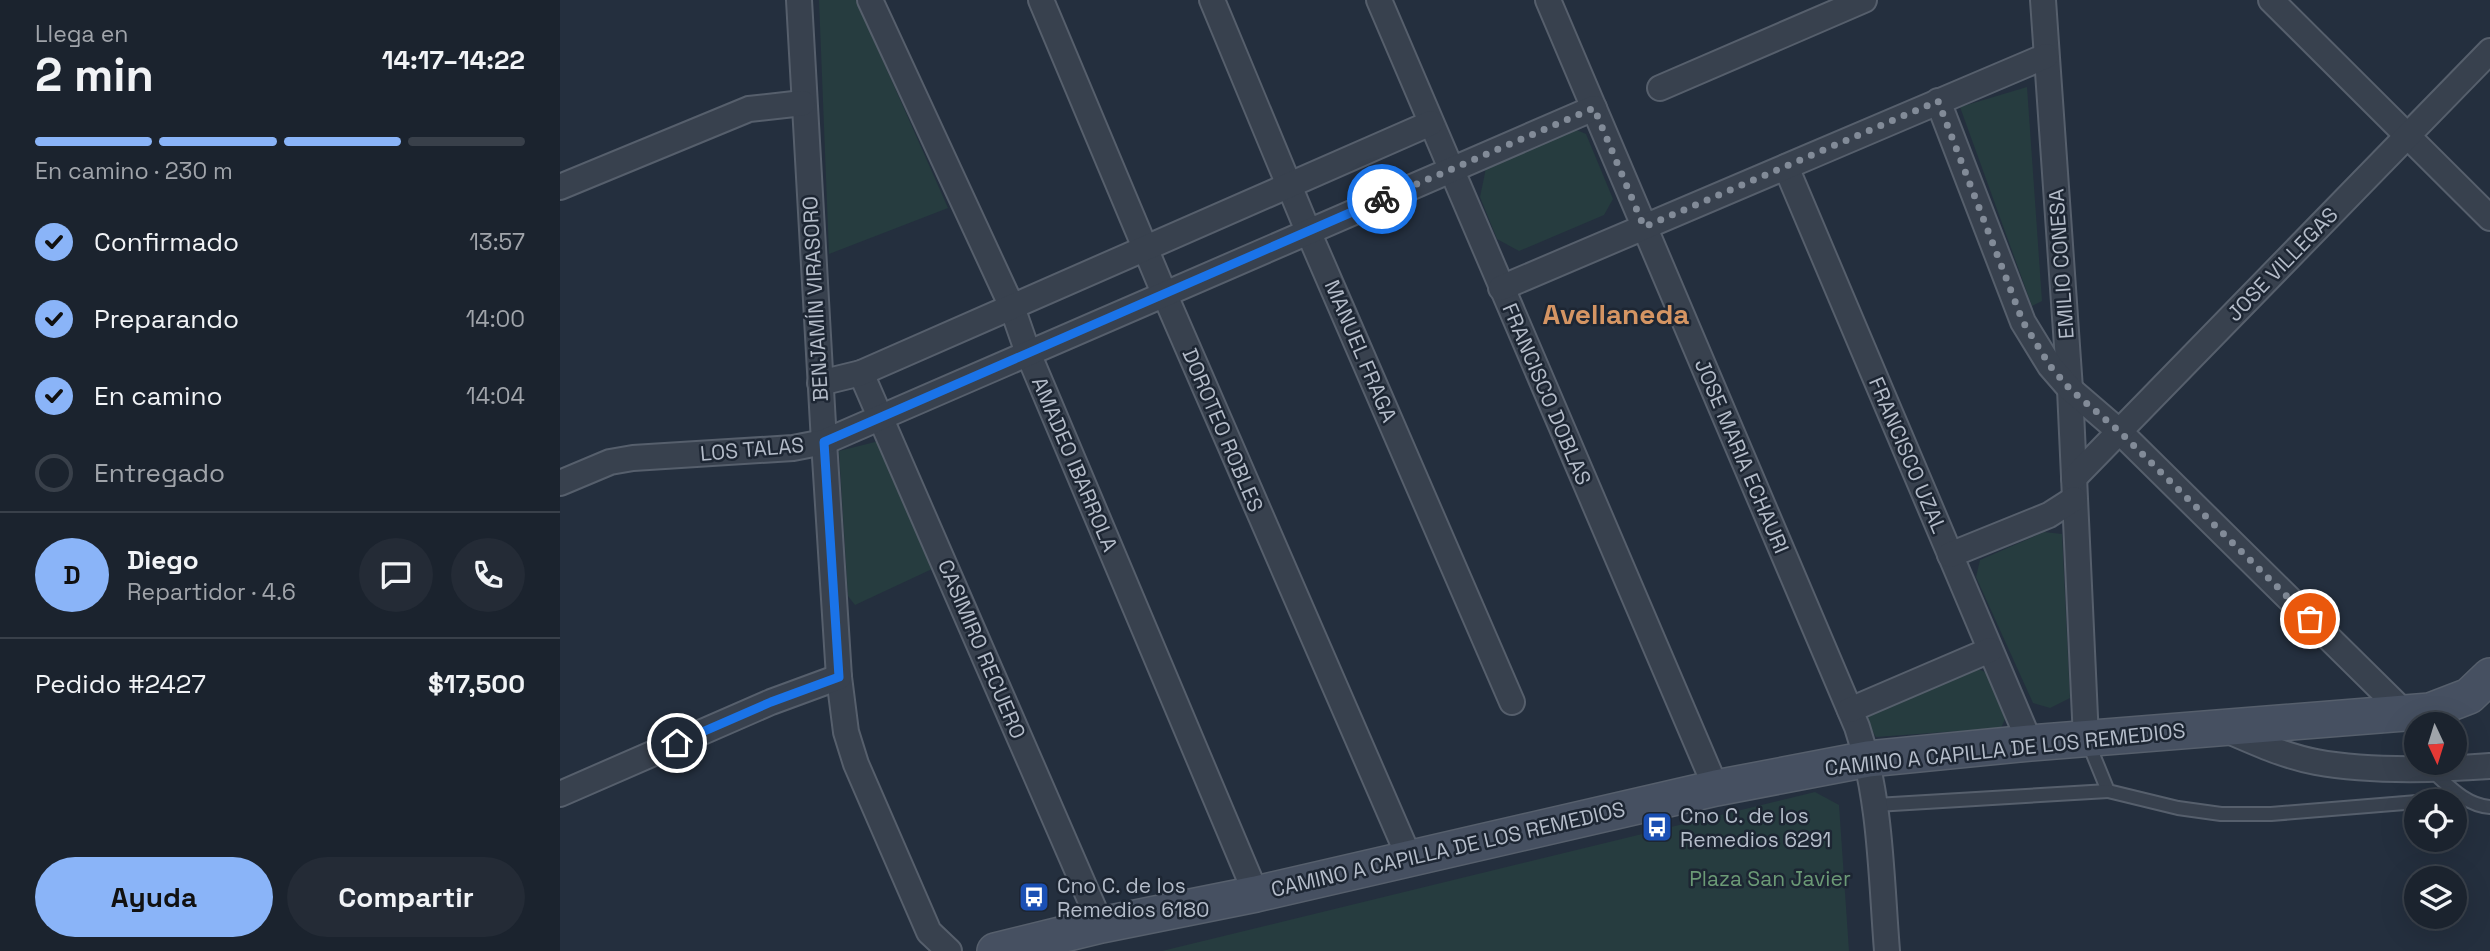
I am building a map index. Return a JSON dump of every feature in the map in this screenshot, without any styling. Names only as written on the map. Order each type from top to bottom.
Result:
[{"type":"main road","name":"CAMINO A CAPILLA DE LOS REMEDIOS","points":[[2417,712],[2430,711],[2469,696],[2490,676]]},
{"type":"main road","name":"CAMINO A CAPILLA DE LOS REMEDIOS","points":[[995,951],[1716,788],[1868,759],[2404,713]]},
{"type":"street","name":"BENJAMÍN VIRASORO","points":[[799,0],[820,383],[839,677],[846,732],[856,764],[929,932],[949,951]]},
{"type":"street","name":"AMADEO IBARROLA","points":[[870,0],[1012,307],[1028,353],[1256,894]]},
{"type":"street","name":"DOROTEO ROBLES","points":[[1041,0],[1164,293],[1409,857]]},
{"type":"street","name":"MANUEL FRAGA","points":[[1212,0],[1308,230],[1512,702]]},
{"type":"street","name":"FRANCISCO DOBLAS","points":[[1379,0],[1716,788]]},
{"type":"street","name":"JOSE MARIA ECHAURI","points":[[1548,0],[1850,710],[1868,759],[1876,805],[1887,951]]},
{"type":"street","points":[[1660,88],[1864,0]]},
{"type":"street","name":"EMILIO CONESA","points":[[2043,0],[2070,389],[2086,739]]},
{"type":"street","points":[[2271,0],[2490,218]]},
{"type":"street","name":"JOSE VILLEGAS","points":[[1950,555],[2049,515],[2120,432],[2490,51]]},
{"type":"street","points":[[1501,288],[2046,56]]},
{"type":"street","points":[[1938,101],[2023,322],[2050,366],[2070,389],[2120,432],[2404,713]]},
{"type":"street","points":[[560,187],[749,109],[803,103]]},
{"type":"street","name":"LOS TALAS","points":[[560,483],[610,462],[634,458],[793,448],[824,442],[1594,108]]},
{"type":"street","points":[[820,383],[861,373],[1431,123]]},
{"type":"street","name":"FRANCISCO UZAL","points":[[1786,167],[2030,743]]},
{"type":"street","name":"CASIMIRO RECUERO","points":[[861,373],[1101,925]]},
{"type":"street","points":[[1850,710],[1990,650]]},
{"type":"street","points":[[560,794],[771,702],[839,677]]},
{"type":"street","points":[[2220,727],[2270,750],[2317,762],[2404,768]]},
{"type":"street","points":[[2468,767],[2490,766]]},
{"type":"lane","points":[[2086,739],[2108,791]]},
{"type":"lane","points":[[2437,775],[2453,789]]},
{"type":"lane","points":[[1876,805],[2108,791],[2178,808],[2221,814],[2271,814],[2404,803]]},
{"type":"lane","points":[[2467,800],[2490,807]]},
{"type":"green space","points":[[819,0],[856,0],[948,208],[829,254]]},
{"type":"green space","points":[[2027,87],[2042,301],[2032,306],[1960,107]]},
{"type":"green space","points":[[1572,128],[1586,134],[1613,199],[1604,215],[1519,251],[1497,239],[1480,197],[1486,168]]},
{"type":"green space","points":[[883,440],[932,569],[855,605],[848,596],[839,451]]},
{"type":"green space","points":[[2044,532],[2062,534],[2070,698],[2050,708],[2033,703],[1976,577],[1980,560]]},
{"type":"green space","points":[[1976,668],[1987,673],[2005,719],[2001,728],[1876,737],[1865,719],[1874,710]]},
{"type":"green space","name":"Plaza San Javier","points":[[1815,792],[1839,805],[1849,951],[1162,951]]},
{"type":"way so far","points":[[1382,199],[1594,108],[1644,227],[1938,101],[2023,322],[2050,366],[2070,389],[2120,432],[2310,619]]},
{"type":"place","name":"Cno C. de los Remedios 6291","points":[[1657,827]]},
{"type":"place","name":"Cno C. de los Remedios 6180","points":[[1034,897]]},
{"type":"district","name":"Avellaneda","points":[[1616,314]]},
{"type":"route","points":[[677,743],[771,702],[839,677],[824,442],[1382,199]]}]
